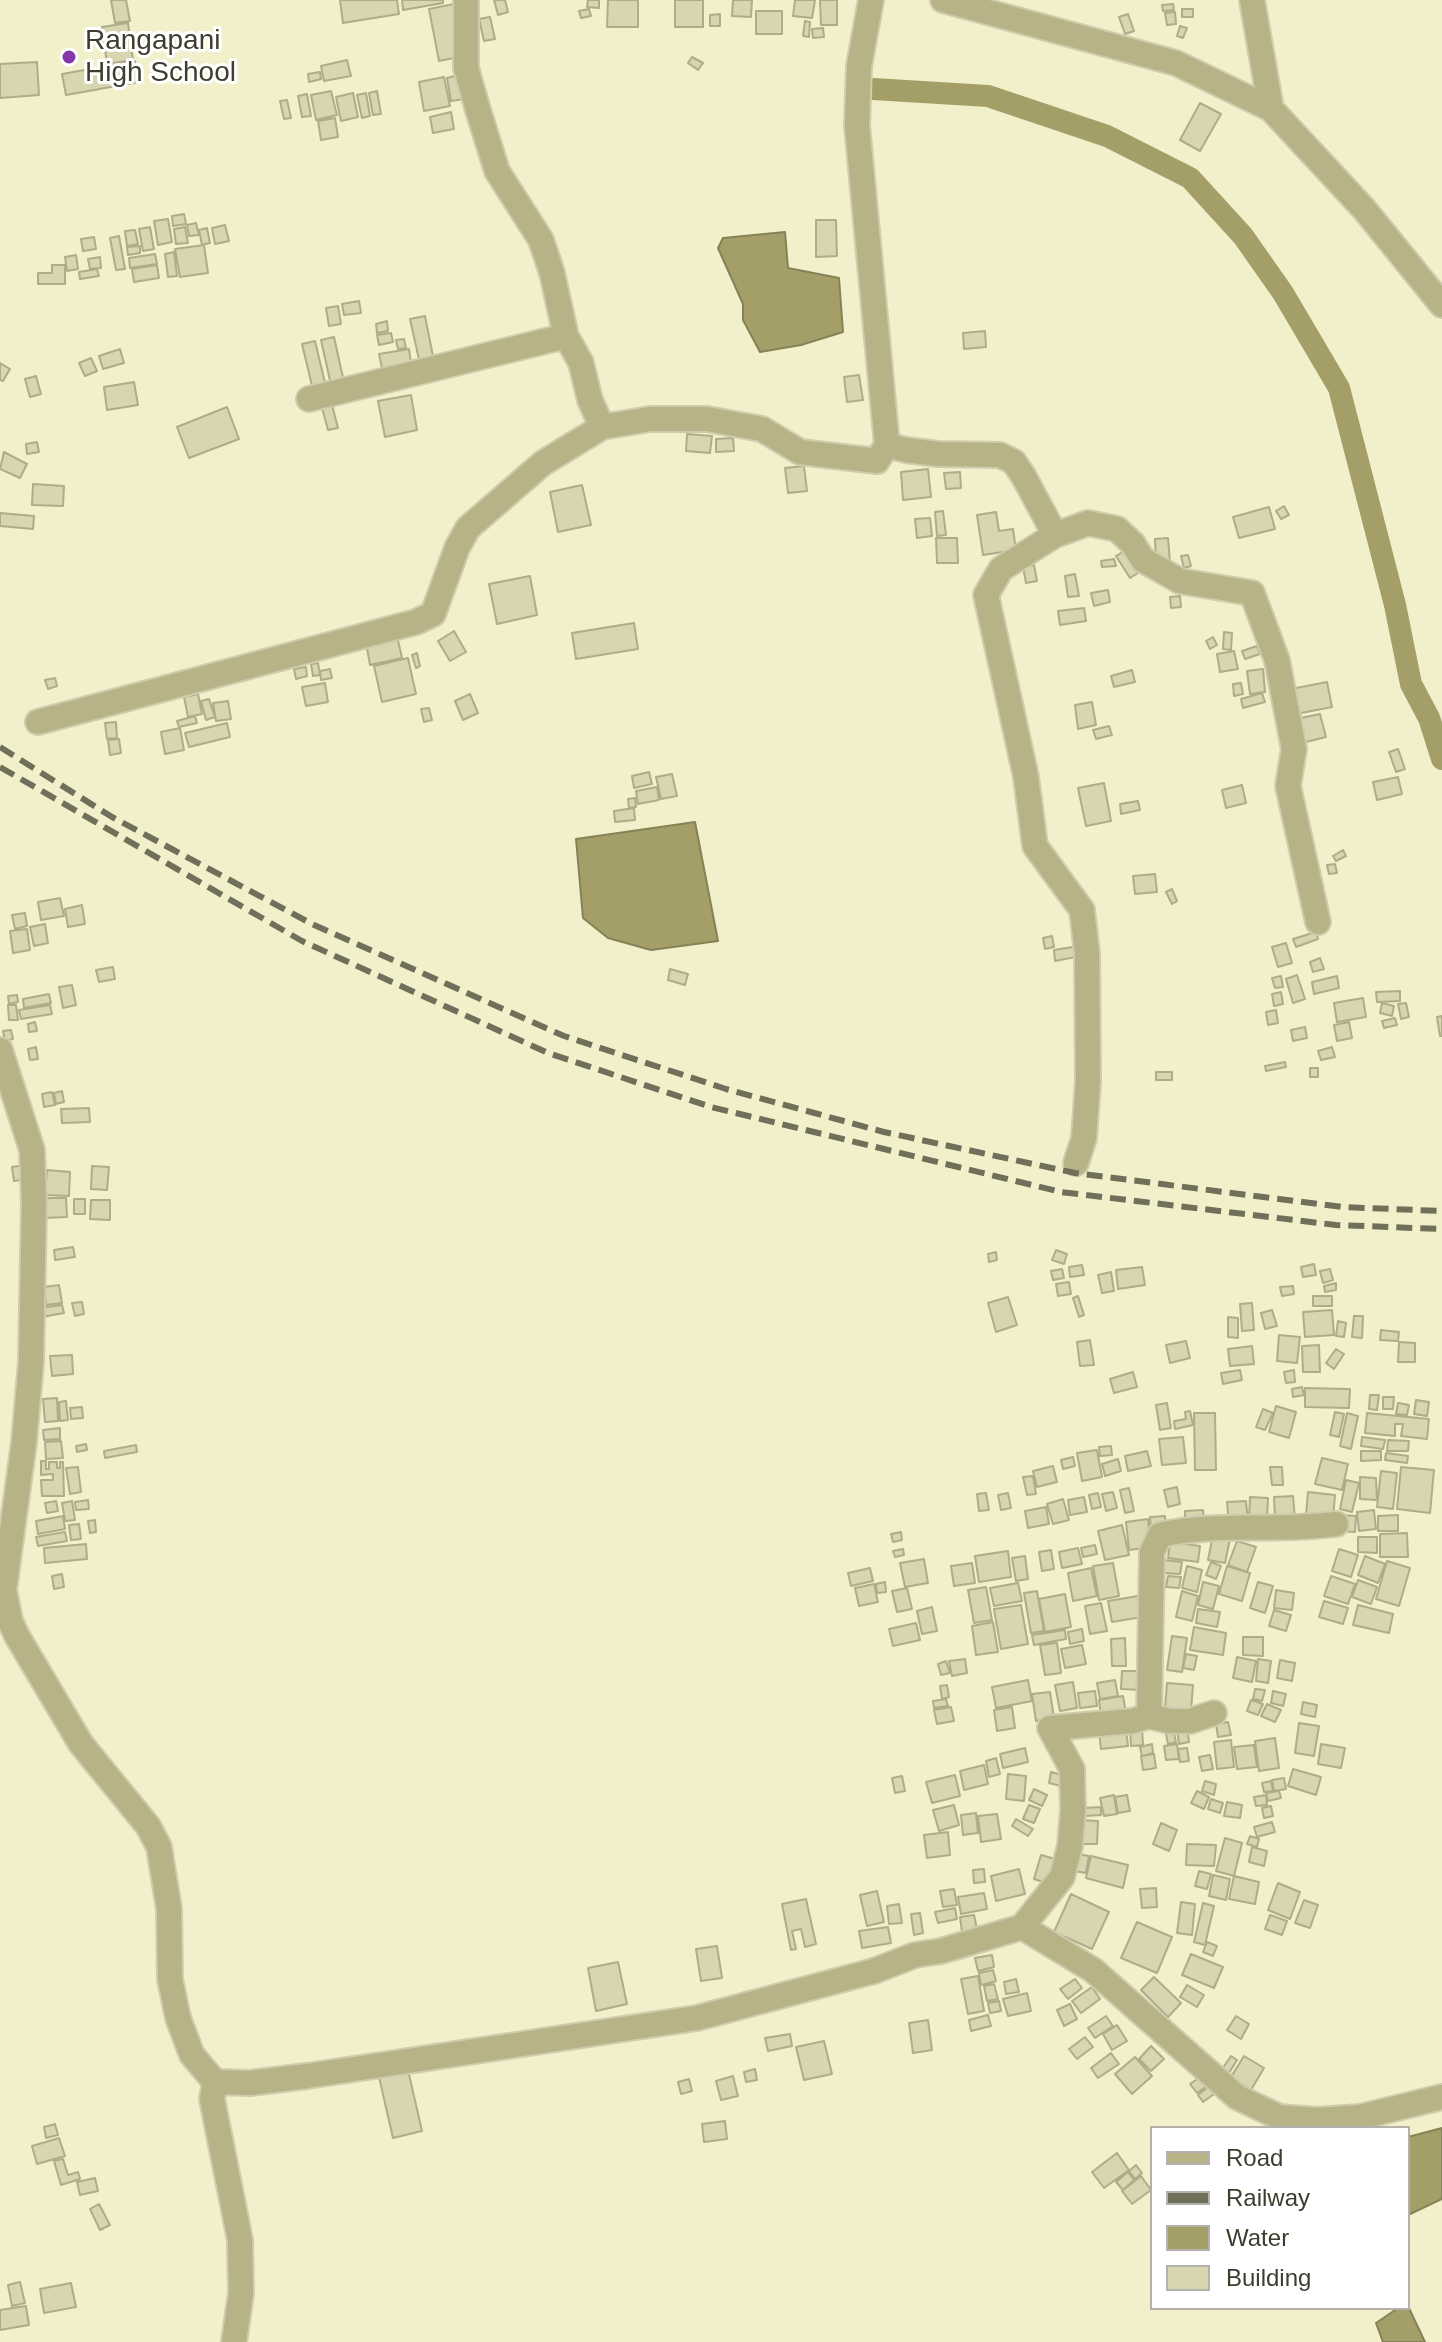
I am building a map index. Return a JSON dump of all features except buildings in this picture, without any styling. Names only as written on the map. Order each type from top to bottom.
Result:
[{"type":"street","points":[[466,0],[466,68],[497,171],[541,240],[566,336],[581,363],[590,400],[602,427]]},
{"type":"street","points":[[38,722],[416,622],[433,614],[457,548],[468,528],[543,463],[602,427],[650,419],[707,419],[762,429],[800,452],[877,461],[887,445],[857,125],[858,77],[871,0]]},
{"type":"street","points":[[943,0],[1176,63],[1271,109],[1364,209],[1442,305]]},
{"type":"street","points":[[1252,0],[1271,109]]},
{"type":"street","points":[[309,399],[566,336]]},
{"type":"street","points":[[887,445],[938,454],[1000,455],[1014,462],[1055,535]]},
{"type":"street","points":[[1076,1163],[1084,1138],[1088,1081],[1087,953],[1082,910],[1035,846],[1026,777],[986,595],[1001,569],[1055,535],[1088,523],[1117,529],[1133,544],[1143,560],[1180,581],[1252,593],[1277,660],[1294,749],[1288,786],[1318,922]]},
{"type":"street","points":[[0,1050],[32,1150],[34,1202],[31,1362],[24,1442],[4,1590],[10,1621],[81,1744],[148,1826],[159,1847],[169,1909],[170,1979],[178,2018],[192,2055],[215,2082],[250,2083],[307,2076],[697,2018],[874,1971],[915,1955],[941,1951],[1022,1927],[1062,1877],[1070,1846],[1072,1769],[1050,1728],[1133,1721],[1149,1716],[1169,1721],[1190,1721],[1214,1713]]},
{"type":"street","points":[[1149,1716],[1152,1552],[1160,1535],[1181,1530],[1302,1529],[1336,1524]]},
{"type":"street","points":[[1022,1927],[1093,1970],[1237,2097],[1279,2117],[1317,2120],[1360,2117],[1442,2097]]},
{"type":"street","points":[[215,2082],[212,2099],[240,2240],[241,2293],[234,2342]]},
{"type":"water","points":[[785,232],[788,268],[839,278],[843,332],[801,345],[760,352],[743,320],[743,304],[718,248],[723,238]]},
{"type":"water","points":[[695,822],[718,941],[651,950],[608,938],[583,918],[576,839]]},
{"type":"water","points":[[1442,2128],[1442,2199],[1410,2214],[1410,2136]]},
{"type":"water","points":[[1395,2310],[1410,2310],[1425,2342],[1383,2342],[1376,2323]]},
{"type":"waterway","points":[[857,88],[988,96],[1107,136],[1190,178],[1243,236],[1283,293],[1339,388],[1395,605],[1411,684],[1429,718],[1442,759]]},
{"type":"railway","points":[[0,747],[112,817],[312,924],[564,1036],[726,1089],[884,1132],[1075,1173],[1342,1207],[1442,1211]]},
{"type":"railway","points":[[0,767],[302,941],[548,1053],[711,1107],[1061,1192],[1336,1225],[1442,1229]]},
{"type":"place","name":"Rangapani High School","points":[[69,57]]}]
